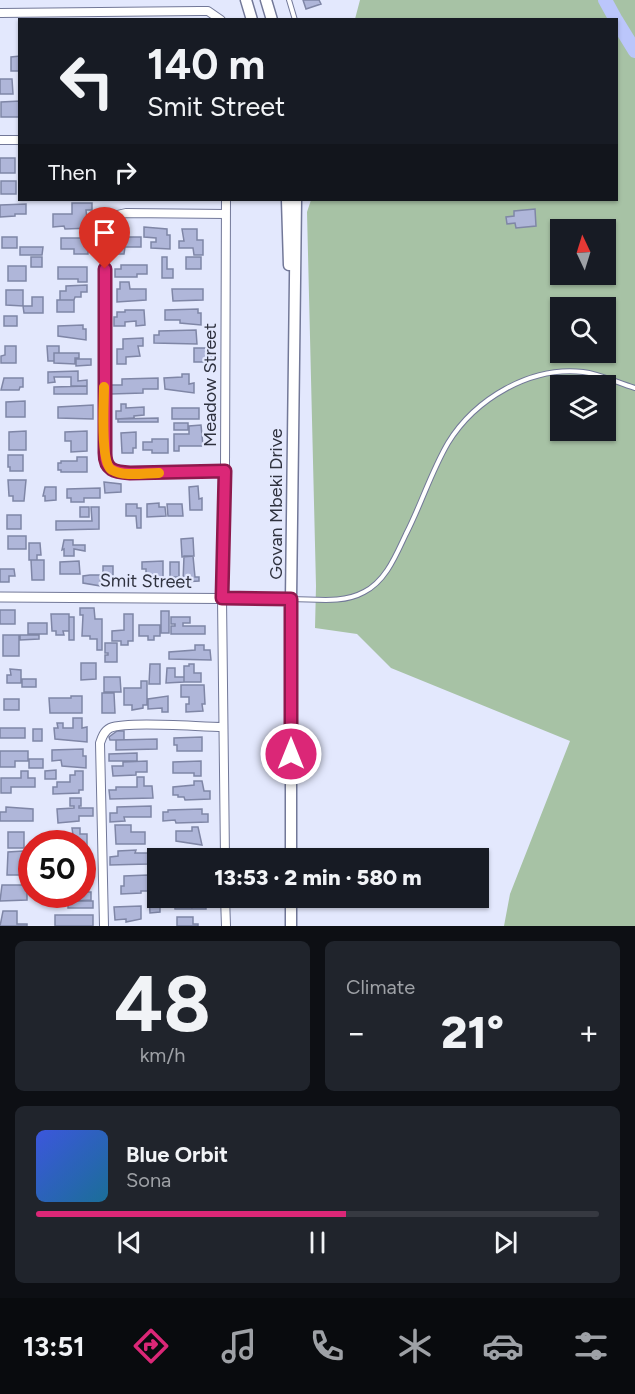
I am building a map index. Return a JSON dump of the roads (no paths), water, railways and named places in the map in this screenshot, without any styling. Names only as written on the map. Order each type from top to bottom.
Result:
[{"type":"main road","points":[[246,0],[251,18]]},
{"type":"main road","points":[[266,0],[271,18]]},
{"type":"main road","name":"Govan Mbeki Drive","points":[[287,201],[290,303],[294,331]]},
{"type":"main road","name":"Govan Mbeki Drive","points":[[291,848],[291,599],[296,201]]},
{"type":"main road","points":[[291,908],[291,926]]},
{"type":"street","points":[[0,13],[200,11],[208,12],[218,18]]},
{"type":"street","points":[[0,140],[18,141]]},
{"type":"street","name":"Meadow Street","points":[[225,848],[222,598],[226,201]]},
{"type":"street","points":[[225,471],[130,473],[110,470],[105,461],[104,398],[105,226],[118,214],[135,212],[226,214]]},
{"type":"street","name":"Smit Street","points":[[0,597],[291,599]]},
{"type":"street","points":[[104,926],[100,743],[104,733],[114,727],[136,725],[223,727]]},
{"type":"street","points":[[225,908],[226,926]]},
{"type":"lane","points":[[289,0],[294,18]]},
{"type":"lane","points":[[291,599],[345,599],[365,592],[382,578],[416,514],[449,441],[468,417],[494,396],[540,376],[572,371],[585,372],[635,388]]},
{"type":"waterway","points":[[605,0],[615,18]]},
{"type":"waterway","points":[[618,23],[635,51]]}]
